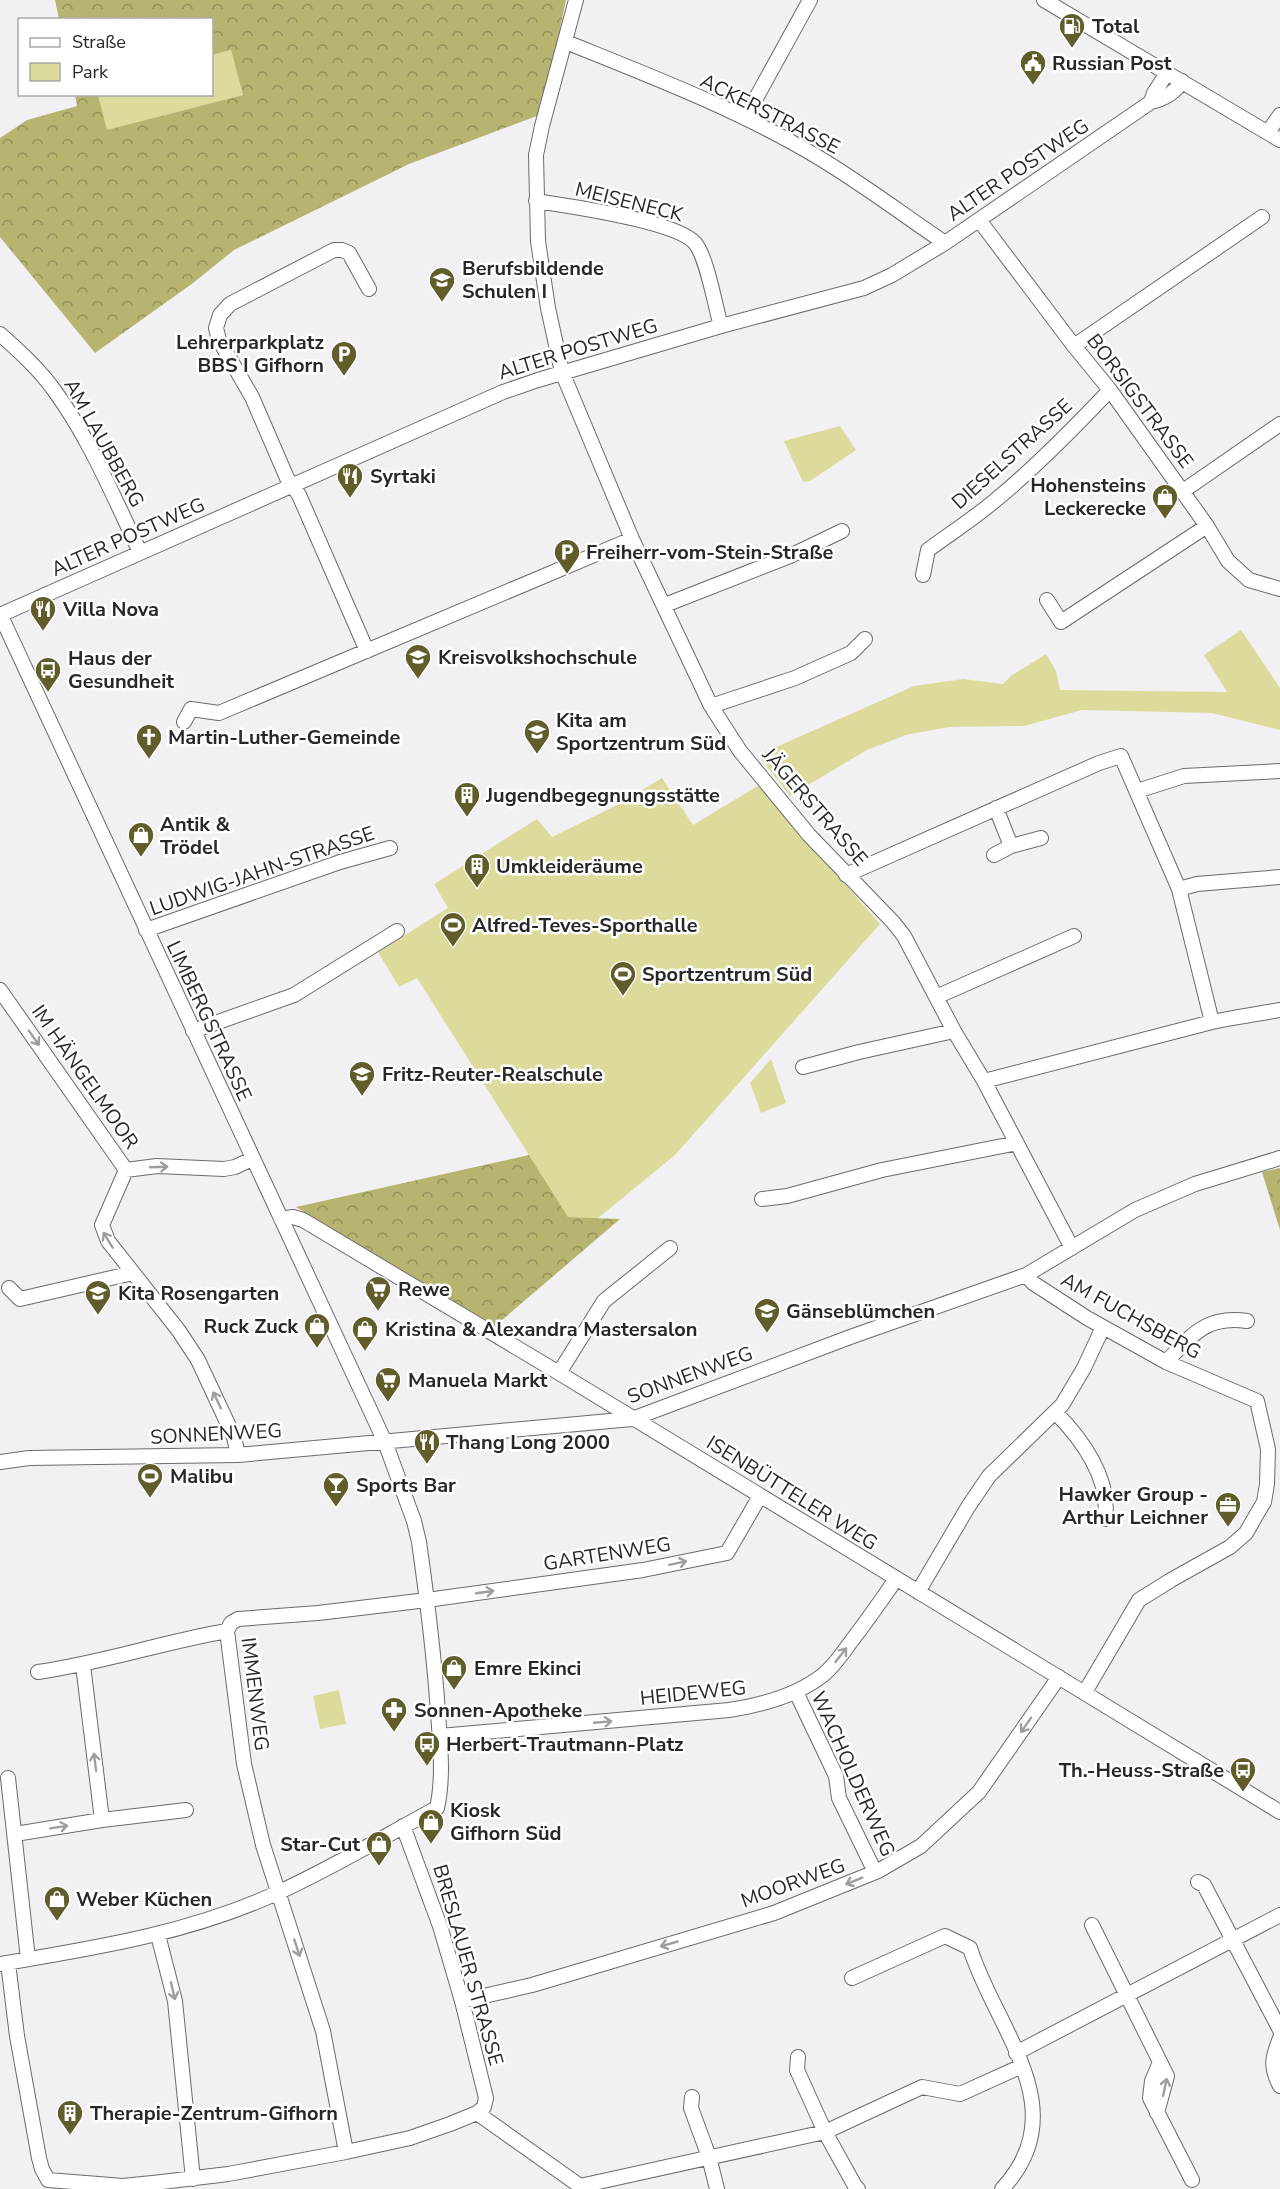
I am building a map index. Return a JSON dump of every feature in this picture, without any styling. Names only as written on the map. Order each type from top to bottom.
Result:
[{"type":"street","name":"JÄGERSTRASSE","points":[[576,0],[536,155],[538,241],[548,308],[562,372],[632,539],[711,706],[755,770],[809,835],[904,936],[1072,1248]]},
{"type":"street","points":[[745,118],[810,0]]},
{"type":"street","points":[[1044,0],[1274,136],[1280,115]]},
{"type":"street","name":"ACKERSTRASSE","points":[[566,42],[745,118],[816,156],[945,243]]},
{"type":"street","name":"ALTER POSTWEG","points":[[1151,102],[1167,73]]},
{"type":"street","name":"ALTER POSTWEG","points":[[0,615],[504,392],[562,372],[720,326],[864,288],[892,275],[945,243],[1151,102],[1161,100],[1177,89],[1182,81]]},
{"type":"street","name":"MEISENECK","points":[[536,201],[617,214],[685,234],[696,244],[702,256],[720,326]]},
{"type":"street","points":[[1074,346],[1262,217]]},
{"type":"street","name":"BORSIGSTRASSE","points":[[979,220],[1110,390],[1183,491],[1232,566],[1249,580],[1280,589]]},
{"type":"street","points":[[368,651],[298,495],[287,478],[252,398],[219,340],[216,328],[220,315],[230,304],[334,250],[349,253],[369,289]]},
{"type":"street","name":"AM LAUBBERG","points":[[2,338],[26,357],[54,390],[89,448],[140,552]]},
{"type":"street","name":"DIESELSTRASSE","points":[[923,574],[928,550],[1011,487],[1059,444],[1110,390]]},
{"type":"street","points":[[1183,491],[1280,424]]},
{"type":"street","points":[[1047,600],[1061,622],[1207,526]]},
{"type":"street","points":[[665,605],[790,556],[842,531]]},
{"type":"street","points":[[184,722],[191,709],[219,713],[632,539]]},
{"type":"street","name":"LIMBERGSTRASSE","points":[[0,615],[6,643],[146,930],[385,1442],[414,1521],[427,1600],[440,1736],[441,1790],[437,1808],[403,1826]]},
{"type":"street","points":[[711,706],[795,678],[851,653],[865,639]]},
{"type":"street","points":[[846,874],[1099,763],[1121,756],[1179,889],[1212,1022]]},
{"type":"street","points":[[1137,791],[1184,776],[1280,771]]},
{"type":"street","points":[[996,808],[1011,846]]},
{"type":"street","points":[[994,855],[1011,846],[1041,838]]},
{"type":"street","name":"LUDWIG-JAHN-STRASSE","points":[[146,930],[340,862],[390,848]]},
{"type":"street","points":[[1179,889],[1197,884],[1280,877]]},
{"type":"street","points":[[193,1031],[294,995],[397,931]]},
{"type":"street","points":[[936,996],[1074,936]]},
{"type":"street","name":"IM HÄNGELMOOR","points":[[0,990],[126,1170],[157,1166],[224,1169],[235,1167],[252,1159]]},
{"type":"street","points":[[984,1081],[1245,1014],[1280,1010]]},
{"type":"street","points":[[803,1067],[954,1031]]},
{"type":"street","points":[[762,1199],[787,1196],[882,1170],[1017,1143]]},
{"type":"street","name":"SONNENWEG","points":[[0,1462],[29,1458],[238,1455],[632,1419],[842,1340],[1026,1275],[1136,1210],[1195,1184],[1280,1158]]},
{"type":"street","points":[[126,1170],[102,1225],[108,1241],[179,1331],[198,1360],[234,1437],[238,1455]]},
{"type":"street","name":"ISENBÜTTELER WEG","points":[[281,1219],[293,1217],[303,1220],[559,1373],[1280,1812]]},
{"type":"street","points":[[559,1373],[604,1301],[670,1248]]},
{"type":"street","points":[[9,1288],[20,1299],[134,1273]]},
{"type":"street","name":"AM FUCHSBERG","points":[[1026,1275],[1033,1283],[1103,1327],[1166,1362],[1257,1401],[1268,1449],[1264,1502],[1246,1533],[1230,1547],[1139,1600],[1085,1692]]},
{"type":"street","points":[[1166,1362],[1198,1329],[1230,1318],[1247,1321]]},
{"type":"street","points":[[918,1592],[989,1476],[1062,1405],[1084,1368],[1103,1327]]},
{"type":"street","points":[[1055,1412],[1072,1429],[1097,1469],[1106,1492],[1105,1519]]},
{"type":"street","name":"GARTENWEG","points":[[427,1600],[643,1570],[727,1553],[760,1496]]},
{"type":"street","name":"HEIDEWEG","points":[[440,1736],[729,1710],[754,1706],[796,1692],[824,1674],[836,1662],[896,1580]]},
{"type":"street","name":"IMMENWEG","points":[[346,2152],[323,2031],[263,1845],[244,1764],[227,1631],[231,1623],[238,1619],[318,1613],[427,1600]]},
{"type":"street","points":[[38,1672],[83,1665],[172,1641],[227,1631]]},
{"type":"street","points":[[83,1665],[102,1820]]},
{"type":"street","name":"MOORWEG","points":[[462,2001],[532,1984],[774,1913],[875,1872],[921,1846],[979,1792],[1059,1677]]},
{"type":"street","name":"WACHOLDERWEG","points":[[796,1692],[836,1776],[840,1798],[875,1872]]},
{"type":"street","points":[[8,1778],[28,1959]]},
{"type":"street","points":[[15,1834],[186,1810]]},
{"type":"street","points":[[403,1826],[279,1892],[205,1921],[159,1935],[4,1963],[39,2158],[48,2180],[123,2186],[193,2179],[346,2152],[410,2138],[477,2113],[580,2188],[825,2132],[922,2087],[960,2094],[1022,2066]]},
{"type":"street","name":"BRESLAUER STRASSE","points":[[403,1826],[435,1912],[462,2001],[486,2098],[484,2107],[477,2113]]},
{"type":"street","points":[[1198,1882],[1204,1885],[1280,2030]]},
{"type":"street","points":[[1016,2053],[1280,1915]]},
{"type":"street","points":[[1092,1925],[1167,2076],[1157,2113],[1192,2180]]},
{"type":"street","points":[[159,1935],[175,2001],[193,2179]]},
{"type":"street","points":[[852,1978],[945,1936],[970,1948],[1022,2066],[1032,2098],[1034,2116],[1024,2157],[1012,2178],[1002,2189]]},
{"type":"street","points":[[1279,2081],[1272,2070],[1274,2054],[1280,2038]]},
{"type":"street","points":[[798,2057],[797,2070],[825,2132],[858,2189]]},
{"type":"street","points":[[692,2097],[691,2108],[709,2157],[717,2189]]},
{"type":"green space","points":[[55,0],[566,0],[542,114],[409,164],[234,250],[193,283],[95,353],[0,237],[0,138],[27,120],[77,106],[75,96],[98,96],[107,130],[243,95],[231,50],[213,55],[213,18],[59,18]]},
{"type":"green space","points":[[231,50],[243,95],[106,131],[98,96],[213,96],[213,55]]},
{"type":"green space","points":[[840,426],[856,450],[810,481],[803,482],[784,441]]},
{"type":"green space","points":[[1241,630],[1280,688],[1280,730],[1212,713],[1082,710],[1024,726],[949,727],[906,735],[867,750],[790,796],[758,755],[914,686],[963,679],[1003,684],[1011,676],[1046,654],[1056,671],[1060,690],[1227,692],[1204,655]]},
{"type":"green space","name":"Sportzentrum Süd","points":[[662,778],[693,825],[759,785],[880,924],[675,1155],[597,1219],[568,1217],[417,978],[399,987],[378,952],[448,908],[434,884],[537,819],[552,837],[615,806]]},
{"type":"green space","points":[[771,1059],[786,1103],[761,1113],[750,1083]]},
{"type":"green space","points":[[529,1155],[568,1217],[620,1219],[495,1326],[296,1207]]},
{"type":"green space","points":[[1280,1168],[1280,1230],[1262,1172]]},
{"type":"green space","points":[[339,1690],[346,1724],[320,1729],[313,1696]]},
{"type":"place","name":"Total","points":[[1072,49]]},
{"type":"place","name":"Russian Post","points":[[1033,86]]},
{"type":"place","name":"Berufsbildende Schulen I","points":[[442,303]]},
{"type":"place","name":"Lehrerparkplatz BBS I Gifhorn","points":[[344,377]]},
{"type":"place","name":"Syrtaki","points":[[350,499]]},
{"type":"place","name":"Hohensteins Leckerecke","points":[[1165,520]]},
{"type":"place","name":"Freiherr-vom-Stein-Straße","points":[[567,575]]},
{"type":"place","name":"Villa Nova","points":[[43,632]]},
{"type":"place","name":"Kreisvolkshochschule","points":[[418,680]]},
{"type":"place","name":"Haus der Gesundheit","points":[[48,693]]},
{"type":"place","name":"Kita am Sportzentrum Süd","points":[[537,755]]},
{"type":"place","name":"Martin-Luther-Gemeinde","points":[[149,760]]},
{"type":"place","name":"Jugendbegegnungsstätte","points":[[467,818]]},
{"type":"place","name":"Antik & Trödel","points":[[141,858]]},
{"type":"place","name":"Umkleideräume","points":[[477,889]]},
{"type":"place","name":"Alfred-Teves-Sporthalle","points":[[453,948]]},
{"type":"place","name":"Sportzentrum Süd","points":[[623,997]]},
{"type":"place","name":"Fritz-Reuter-Realschule","points":[[362,1097]]},
{"type":"place","name":"Rewe","points":[[378,1312]]},
{"type":"place","name":"Kita Rosengarten","points":[[98,1316]]},
{"type":"place","name":"Gänseblümchen","points":[[767,1334]]},
{"type":"place","name":"Ruck Zuck","points":[[317,1349]]},
{"type":"place","name":"Kristina & Alexandra Mastersalon","points":[[365,1352]]},
{"type":"place","name":"Manuela Markt","points":[[388,1403]]},
{"type":"place","name":"Thang Long 2000","points":[[427,1465]]},
{"type":"place","name":"Malibu","points":[[150,1499]]},
{"type":"place","name":"Sports Bar","points":[[336,1508]]},
{"type":"place","name":"Hawker Group - Arthur Leichner","points":[[1228,1528]]},
{"type":"place","name":"Emre Ekinci","points":[[454,1691]]},
{"type":"place","name":"Sonnen-Apotheke","points":[[394,1733]]},
{"type":"place","name":"Herbert-Trautmann-Platz","points":[[427,1767]]},
{"type":"place","name":"Th.-Heuss-Straße","points":[[1243,1793]]},
{"type":"place","name":"Kiosk Gifhorn Süd","points":[[431,1845]]},
{"type":"place","name":"Star-Cut","points":[[379,1867]]},
{"type":"place","name":"Weber Küchen","points":[[57,1922]]},
{"type":"place","name":"Therapie-Zentrum-Gifhorn","points":[[70,2136]]}]
